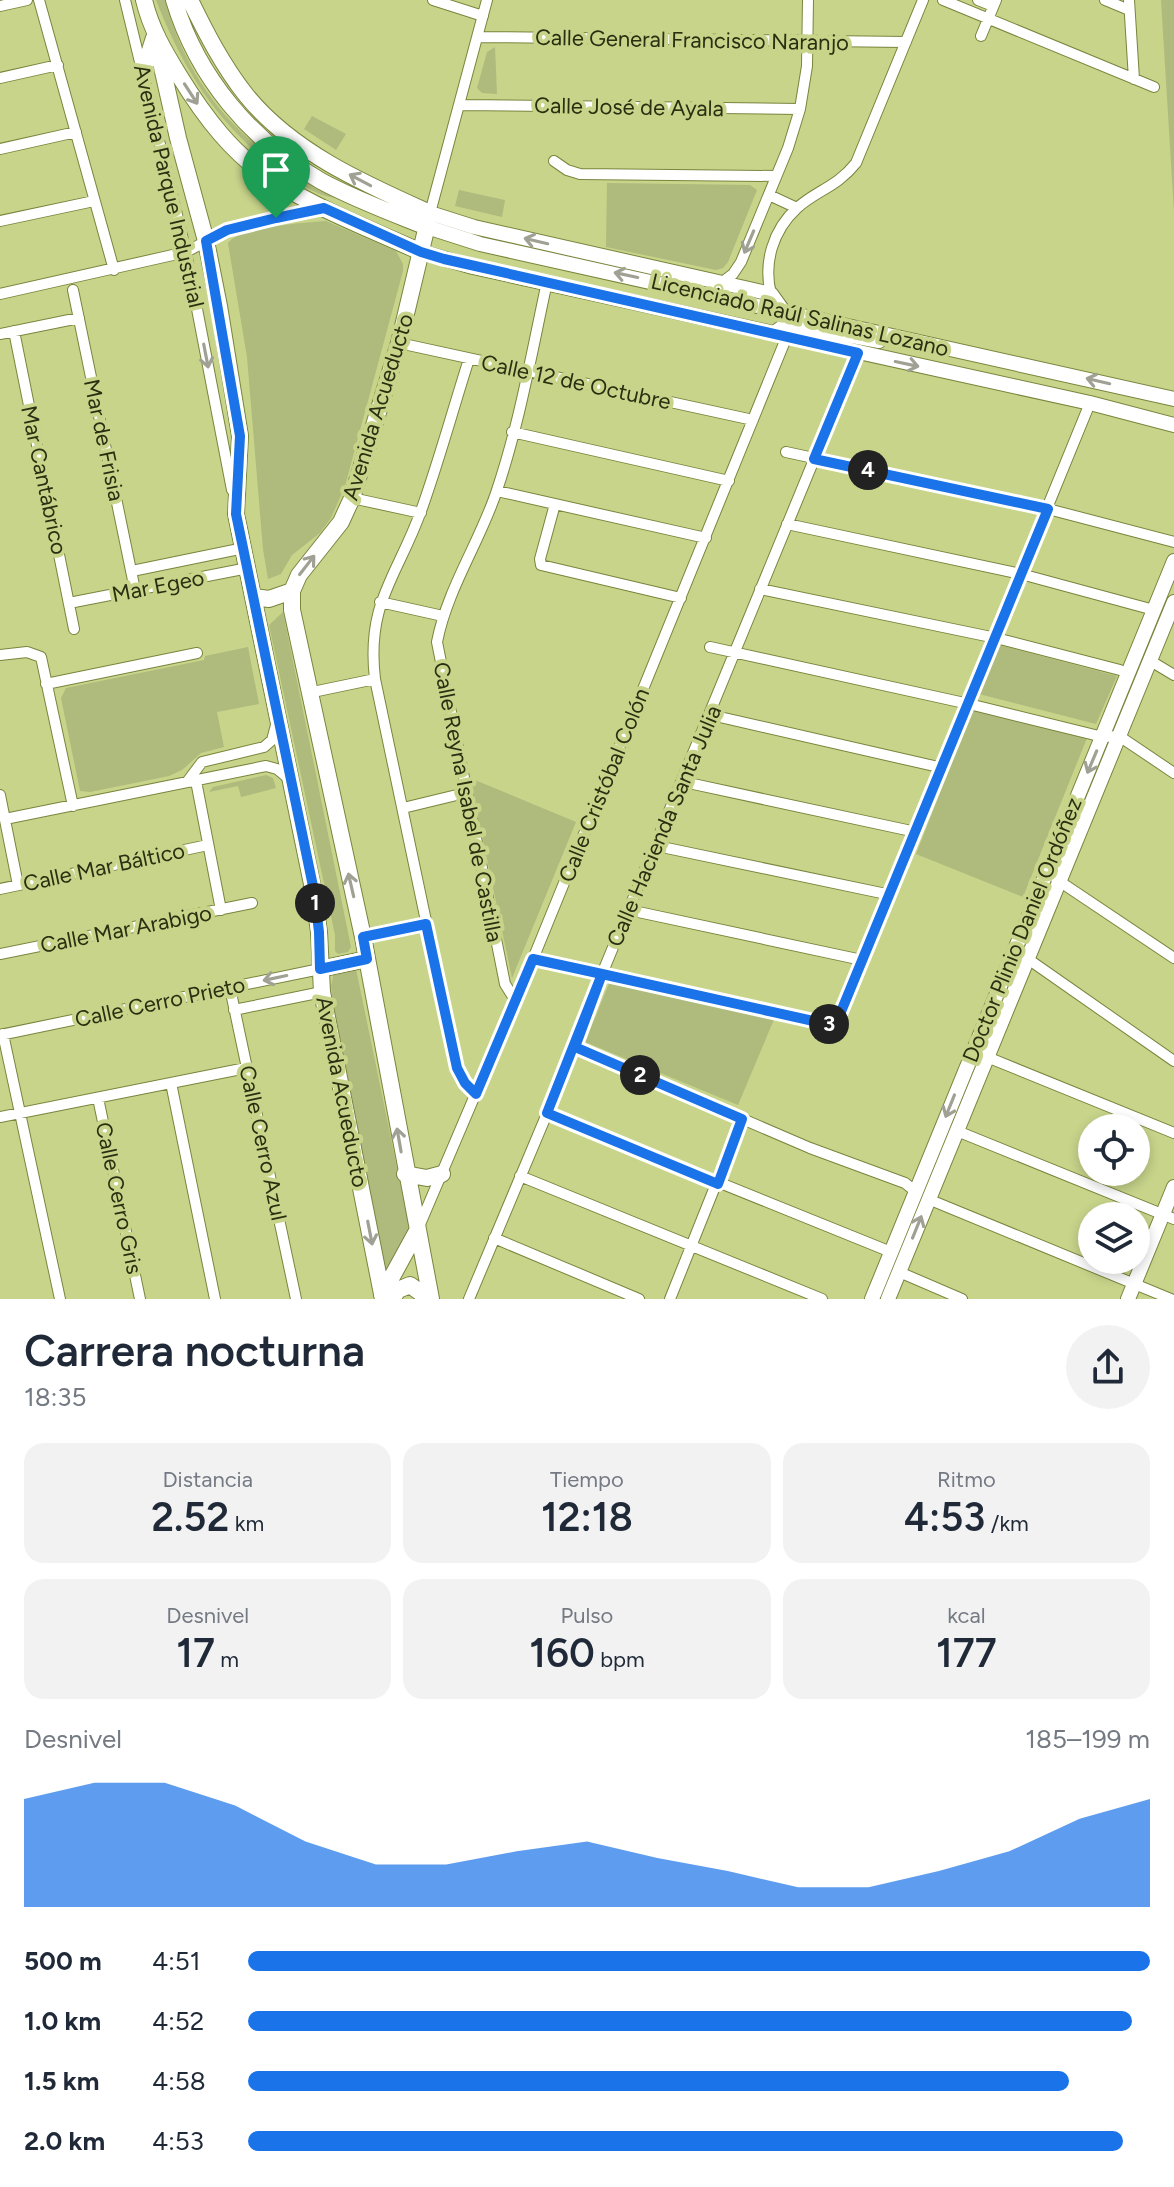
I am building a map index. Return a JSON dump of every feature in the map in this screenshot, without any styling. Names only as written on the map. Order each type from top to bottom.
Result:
[{"type":"main road","points":[[144,0],[155,36],[193,99],[229,142],[273,180],[324,208],[421,252],[473,267],[1090,403],[1174,425]]},
{"type":"main road","points":[[174,0],[200,63],[237,113],[265,141],[299,168],[323,182],[394,214],[474,227],[771,294],[784,311],[781,335]]},
{"type":"main road","points":[[190,0],[234,79],[283,132],[338,168],[429,220]]},
{"type":"main road","points":[[144,69],[155,36]]},
{"type":"main road","name":"Avenida Acueducto","points":[[155,36],[206,241],[240,436],[236,514],[314,891],[322,992],[386,1298]]},
{"type":"main road","points":[[324,208],[350,203],[385,216],[394,214]]},
{"type":"main road","name":"Avenida Acueducto","points":[[292,591],[299,575],[341,522],[352,498],[399,343],[429,220]]},
{"type":"main road","name":"Licenciado Raúl Salinas Lozano","points":[[429,220],[480,244],[1174,399]]},
{"type":"main road","points":[[781,335],[799,326],[873,341],[883,341],[890,336]]},
{"type":"main road","name":"Doctor Plinio Daniel Ordóñez","points":[[888,1299],[922,1195],[1045,872],[1174,561]]},
{"type":"main road","points":[[254,597],[269,599],[292,591]]},
{"type":"main road","points":[[292,591],[292,610],[308,693],[363,937],[430,1299]]},
{"type":"main road","name":"Doctor Plinio Daniel Ordóñez","points":[[872,1299],[891,1252],[957,1131],[1174,602]]},
{"type":"main road","points":[[258,619],[273,607],[292,610]]},
{"type":"main road","points":[[320,969],[367,959]]},
{"type":"main road","points":[[405,1174],[427,1178],[442,1174]]},
{"type":"main road","points":[[1128,1299],[1168,1217],[1174,1187]]},
{"type":"main road","points":[[386,1298],[417,1231]]},
{"type":"main road","points":[[386,1298],[410,1285],[430,1299]]},
{"type":"street","points":[[0,6],[27,0]]},
{"type":"street","points":[[39,0],[114,270]]},
{"type":"street","name":"Avenida Parque Industrial","points":[[125,0],[186,252],[236,514]]},
{"type":"street","points":[[433,0],[483,16]]},
{"type":"street","points":[[429,220],[487,0]]},
{"type":"street","points":[[721,283],[738,268],[800,109],[806,83],[808,0]]},
{"type":"street","points":[[771,294],[767,261],[775,239],[797,208],[841,180],[856,163],[923,0]]},
{"type":"street","points":[[943,0],[1154,87]]},
{"type":"street","points":[[978,0],[995,3],[981,36]]},
{"type":"street","points":[[1105,0],[1129,5],[1134,79]]},
{"type":"street","name":"Calle General Francisco Naranjo","points":[[478,37],[906,42]]},
{"type":"street","points":[[0,78],[58,65]]},
{"type":"street","name":"Calle José de Ayala","points":[[459,105],[800,109]]},
{"type":"street","points":[[0,149],[76,132]]},
{"type":"street","points":[[554,161],[580,174],[776,176]]},
{"type":"street","points":[[769,195],[797,208]]},
{"type":"street","points":[[0,221],[94,201]]},
{"type":"street","points":[[0,294],[186,252],[227,230],[324,208]]},
{"type":"street","name":"Calle Reyna Isabel de Castilla","points":[[515,1000],[505,984],[437,648],[443,616],[497,491],[547,282]]},
{"type":"street","name":"Mar de Frisia","points":[[73,290],[135,590]]},
{"type":"street","points":[[0,334],[79,318]]},
{"type":"street","name":"Mar Cantábrico","points":[[14,331],[74,629]]},
{"type":"street","name":"Calle Cristóbal Colón","points":[[417,1231],[706,538],[753,420],[781,335]]},
{"type":"street","name":"Calle 12 de Octubre","points":[[399,343],[753,420]]},
{"type":"street","name":"Calle Hacienda Santa Julia","points":[[469,1299],[858,353]]},
{"type":"street","points":[[469,359],[421,513],[380,602],[372,651],[375,679],[457,1068],[476,1094]]},
{"type":"street","points":[[533,959],[827,1024],[835,1022],[842,1015],[1090,403]]},
{"type":"street","points":[[512,432],[729,481]]},
{"type":"street","points":[[786,452],[1048,509],[1174,542]]},
{"type":"street","points":[[497,491],[706,538]]},
{"type":"street","points":[[352,498],[421,513]]},
{"type":"street","points":[[555,504],[541,565],[681,598]]},
{"type":"street","points":[[787,524],[1021,574],[1154,610]]},
{"type":"street","name":"Mar Egeo","points":[[132,571],[244,548]]},
{"type":"street","name":"Mar Egeo","points":[[69,603],[248,568]]},
{"type":"street","points":[[760,589],[996,638],[1120,670]]},
{"type":"street","points":[[380,602],[443,616]]},
{"type":"street","points":[[710,647],[1103,737],[1119,736],[1174,773]]},
{"type":"street","points":[[0,655],[27,652],[41,657],[73,806]]},
{"type":"street","points":[[46,684],[197,653]]},
{"type":"street","points":[[1149,660],[1174,675]]},
{"type":"street","points":[[308,693],[375,679]]},
{"type":"street","points":[[711,715],[943,768]]},
{"type":"street","points":[[221,910],[191,782],[202,762],[264,747],[269,743],[278,719]]},
{"type":"street","points":[[248,751],[252,769]]},
{"type":"street","points":[[5,819],[252,769],[273,767],[291,781]]},
{"type":"street","points":[[684,782],[916,832]]},
{"type":"street","points":[[403,808],[465,793]]},
{"type":"street","points":[[0,795],[18,885]]},
{"type":"street","name":"Calle Mar Báltico","points":[[0,889],[208,845]]},
{"type":"street","points":[[657,846],[891,895]]},
{"type":"street","points":[[1045,872],[1174,958]]},
{"type":"street","name":"Calle Mar Arabigo","points":[[0,954],[252,903]]},
{"type":"street","points":[[629,910],[862,960]]},
{"type":"street","points":[[363,937],[426,924]]},
{"type":"street","points":[[1028,959],[1174,1061]]},
{"type":"street","name":"Calle Cerro Prieto","points":[[2,1034],[320,969]]},
{"type":"street","name":"Calle Cerro Azul","points":[[230,988],[296,1299]]},
{"type":"street","name":"Calle Cerro Prieto","points":[[234,1010],[322,992]]},
{"type":"street","points":[[2,1034],[60,1299]]},
{"type":"street","points":[[575,1047],[810,1148],[905,1183],[922,1195],[1171,1299]]},
{"type":"street","points":[[987,1057],[1174,1133]]},
{"type":"street","points":[[0,1117],[246,1068]]},
{"type":"street","points":[[171,1083],[215,1299]]},
{"type":"street","name":"Calle Cerro Gris","points":[[98,1098],[140,1299]]},
{"type":"street","points":[[547,1113],[891,1252]]},
{"type":"street","points":[[670,1299],[742,1119]]},
{"type":"street","points":[[957,1131],[1168,1217]]},
{"type":"street","points":[[520,1176],[822,1299]]},
{"type":"street","points":[[494,1238],[639,1299]]},
{"type":"street","points":[[899,1272],[962,1299]]},
{"type":"green space","points":[[156,0],[165,0],[191,66],[230,120],[280,163],[342,198],[322,195],[291,178],[267,161],[226,122],[179,53]]},
{"type":"green space","points":[[1161,0],[1174,0],[1174,212]]},
{"type":"green space","points":[[495,47],[497,94],[482,93],[477,88],[487,52]]},
{"type":"green space","points":[[312,116],[346,134],[336,150],[304,129]]},
{"type":"green space","points":[[607,183],[750,185],[757,190],[728,262],[716,270],[606,247]]},
{"type":"green space","points":[[459,190],[505,200],[502,217],[455,206]]},
{"type":"green space","points":[[326,221],[396,251],[403,271],[345,486],[331,518],[320,533],[292,555],[281,574],[268,579],[247,357],[228,243],[235,237],[259,229]]},
{"type":"green space","points":[[283,612],[351,947],[348,952],[338,954],[269,625]]},
{"type":"green space","points":[[1000,645],[1117,676],[1096,724],[979,694]]},
{"type":"green space","points":[[248,647],[259,704],[217,712],[224,747],[201,753],[182,770],[169,776],[90,792],[80,791],[61,698],[66,688],[204,660],[205,656]]},
{"type":"green space","points":[[974,707],[1087,738],[1023,897],[916,854]]},
{"type":"green space","points":[[266,775],[273,778],[276,788],[241,797],[238,786],[209,792],[213,787]]},
{"type":"green space","points":[[470,778],[576,822],[512,978]]},
{"type":"green space","points":[[356,969],[411,1235],[389,1269],[384,1267],[331,986],[334,972]]},
{"type":"green space","points":[[610,981],[775,1017],[738,1105],[585,1042]]},
{"type":"route","points":[[276,218],[227,230],[206,241],[240,436],[236,514],[314,891],[320,969],[367,959],[363,937],[426,924],[457,1068],[476,1094],[533,959],[602,974],[575,1047],[742,1119],[718,1184],[547,1113],[602,974],[827,1024],[832,1024],[842,1015],[1048,509],[814,459],[858,353],[473,267],[421,252],[324,208],[276,218]]}]
